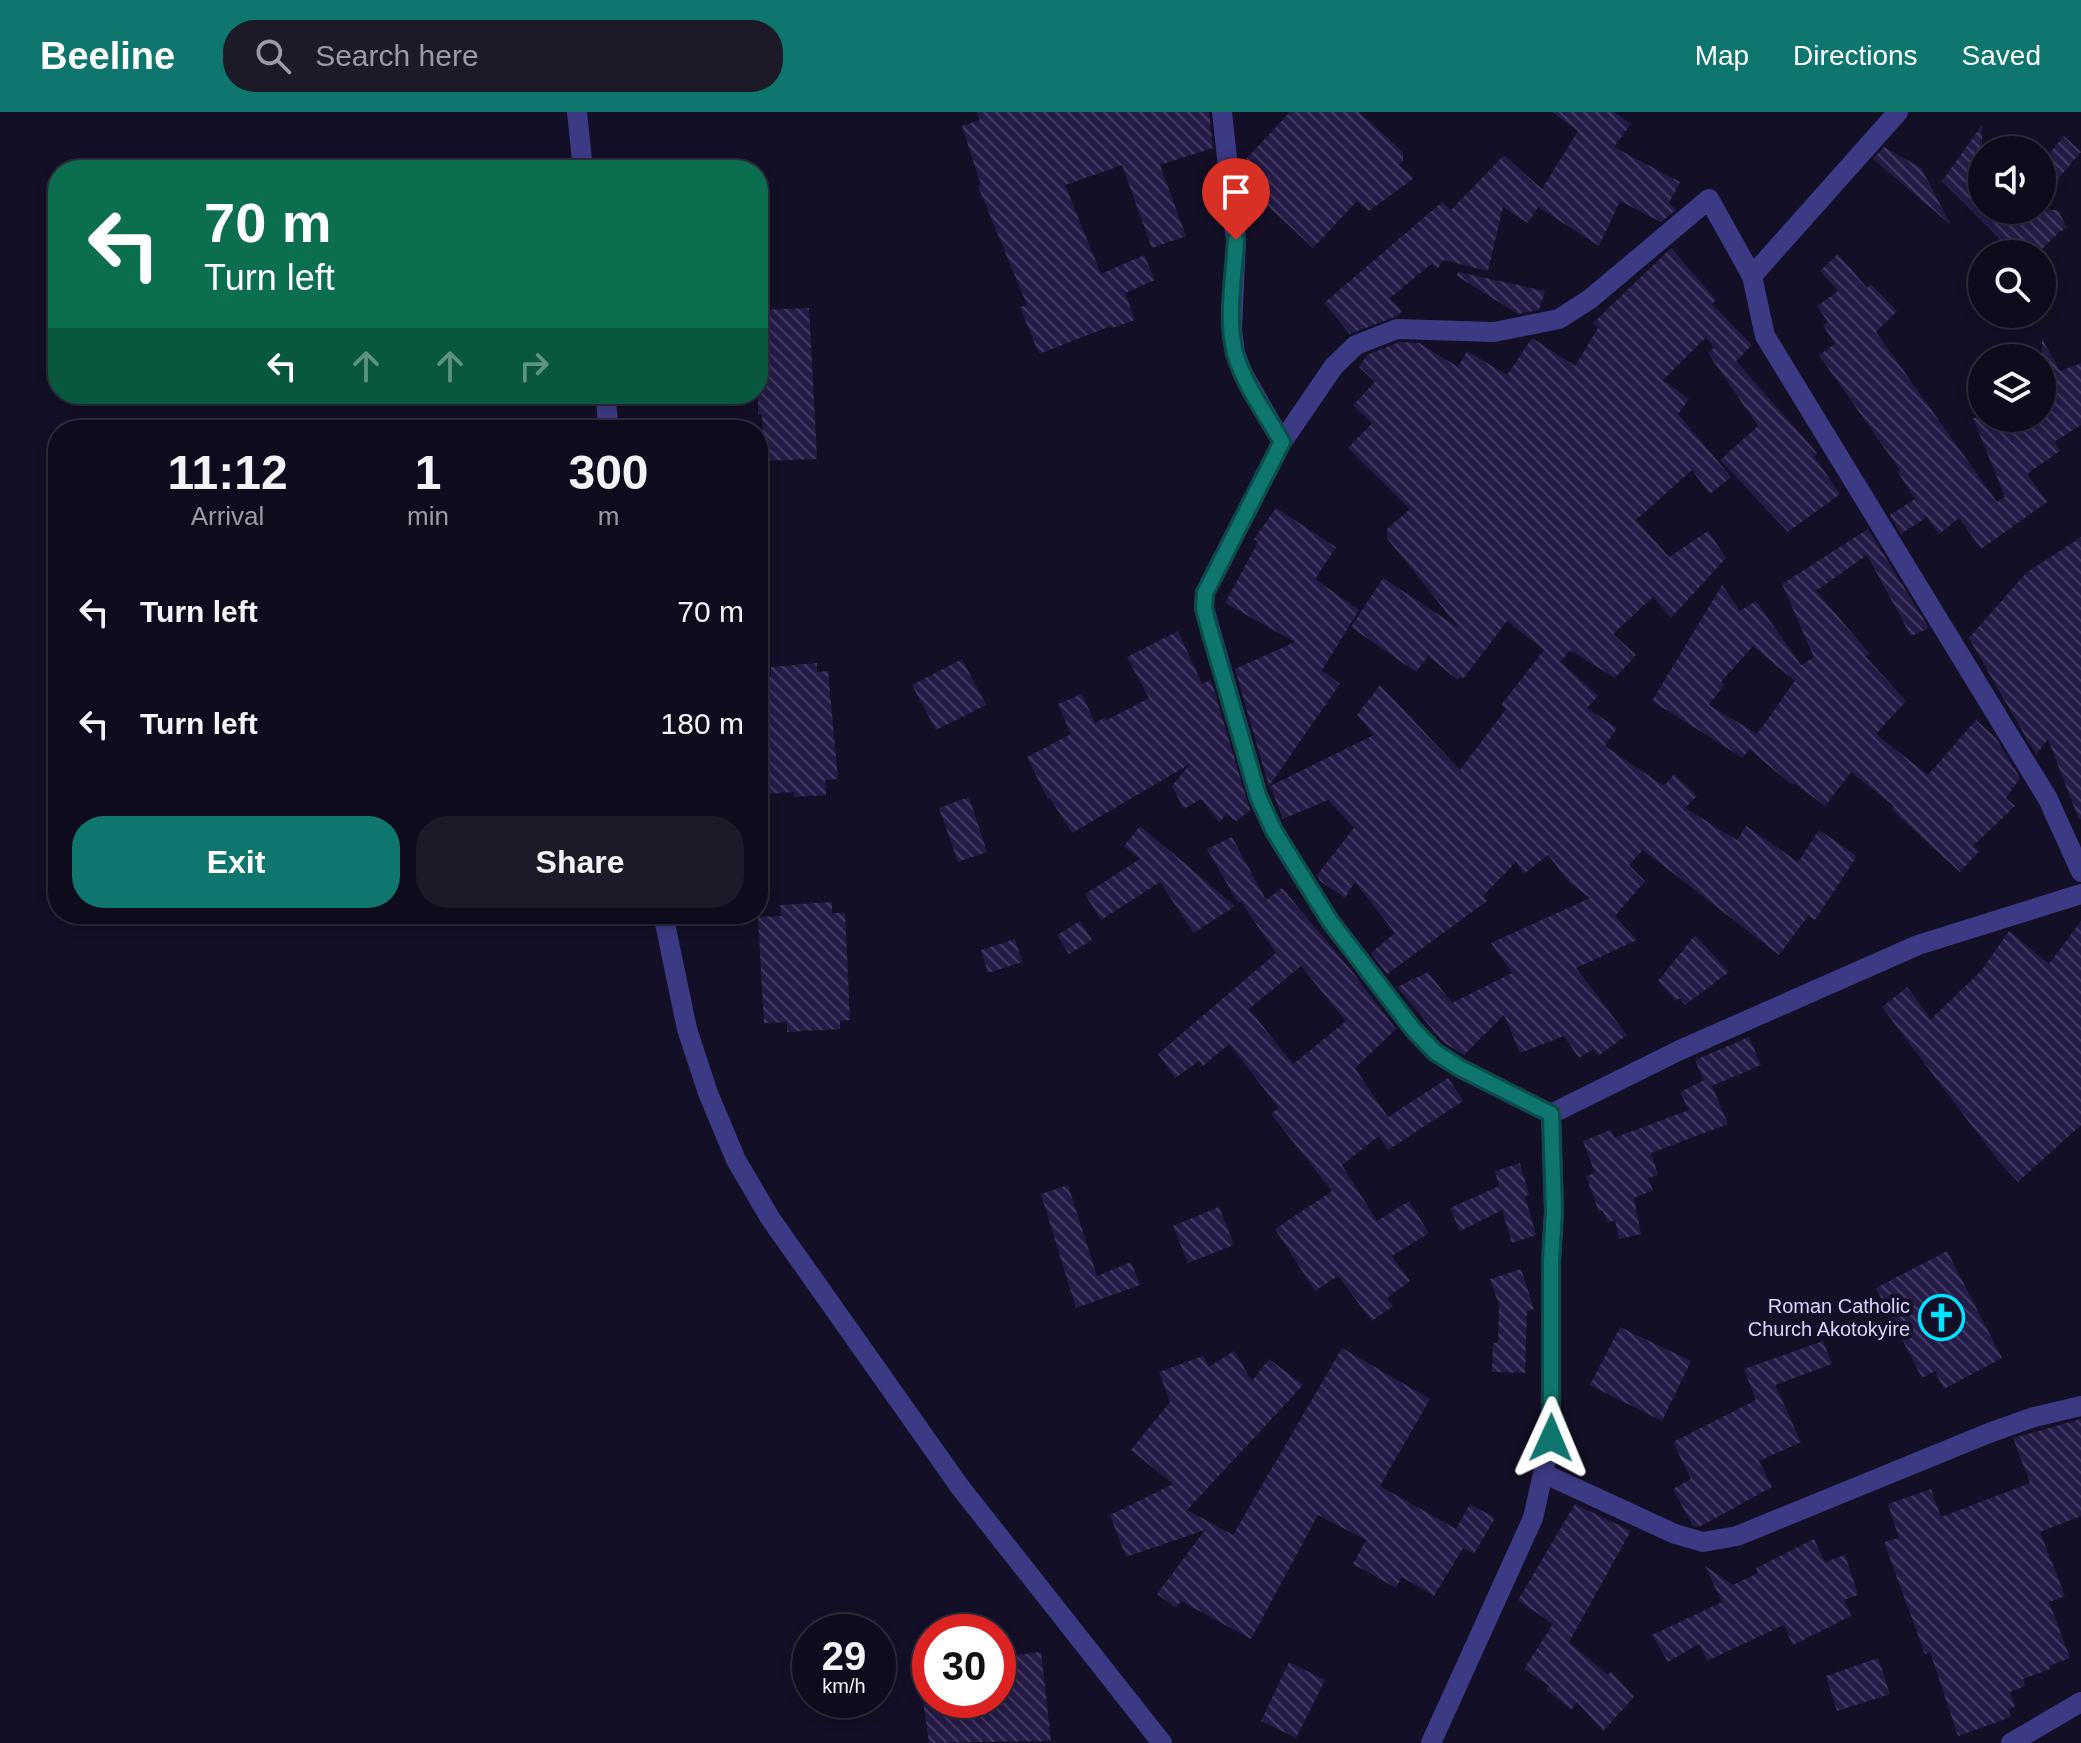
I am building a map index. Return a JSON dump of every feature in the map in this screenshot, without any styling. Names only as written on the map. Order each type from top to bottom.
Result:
[{"type":"street","points":[[577,112],[582,160]]},
{"type":"street","points":[[1222,112],[1236,240],[1232,330],[1235,353],[1243,374],[1282,442]]},
{"type":"street","points":[[1752,276],[1898,112]]},
{"type":"street","points":[[1551,1114],[1435,1052],[1413,1029],[1330,921],[1274,831],[1258,796],[1204,608],[1205,593],[1282,442],[1334,366],[1356,345],[1377,335],[1397,329],[1494,332],[1559,319],[1590,299],[1709,199],[1752,276],[1765,336],[2048,799],[2081,872]]},
{"type":"street","points":[[1551,1114],[1680,1050],[1918,945],[2081,894]]},
{"type":"street","points":[[665,924],[687,1029],[708,1093],[736,1160],[770,1218],[960,1487],[1162,1743]]},
{"type":"street","points":[[1431,1743],[1533,1518],[1551,1438],[1554,1211],[1551,1114]]},
{"type":"street","points":[[1543,1473],[1675,1534],[1703,1542],[1737,1536],[1989,1433],[2034,1417],[2081,1406]]},
{"type":"street","points":[[2011,1743],[2081,1702]]},
{"type":"building","points":[[977,112],[1209,112],[1213,148],[1160,165],[1186,236],[1152,248],[1122,165],[1065,185],[1101,274],[1144,255],[1155,280],[1125,293],[1135,320],[1039,354],[1020,307],[1027,305],[978,186],[981,185],[962,126],[980,120]]},
{"type":"building","points":[[1290,112],[1359,112],[1403,152],[1403,161],[1399,165],[1414,178],[1369,211],[1357,201],[1313,248],[1264,202],[1257,209],[1244,196],[1243,186],[1258,170],[1246,159]]},
{"type":"building","points":[[1552,112],[1614,112],[1631,124],[1614,147],[1680,182],[1669,203],[1676,210],[1661,222],[1620,201],[1599,246],[1538,207],[1528,223],[1503,207],[1488,271],[1444,260],[1438,268],[1431,264],[1390,298],[1402,311],[1397,316],[1350,334],[1324,303],[1442,202],[1451,210],[1504,155],[1542,189],[1578,131]]},
{"type":"building","points":[[1982,125],[1982,136],[1974,136]]},
{"type":"building","points":[[2064,136],[2081,152],[2056,181],[2056,145]]},
{"type":"building","points":[[1968,145],[1968,207],[1942,181]]},
{"type":"building","points":[[1884,147],[1921,168],[1951,225],[1873,159]]},
{"type":"building","points":[[2058,210],[2067,228],[2051,240],[2001,240],[1985,224],[2056,224]]},
{"type":"building","points":[[1671,248],[1716,300],[1712,304],[1752,345],[1736,361],[1817,453],[1814,456],[1840,494],[1788,532],[1720,460],[1758,426],[1708,353],[1714,348],[1706,337],[1663,380],[1689,399],[1678,414],[1731,477],[1710,494],[1692,470],[1636,520],[1669,557],[1708,531],[1726,558],[1671,618],[1653,597],[1613,634],[1636,655],[1615,678],[1570,650],[1561,662],[1598,696],[1587,708],[1617,728],[1605,746],[1664,786],[1674,774],[1697,796],[1685,808],[1737,840],[1746,826],[1798,862],[1819,830],[1857,856],[1815,920],[1808,916],[1779,955],[1643,850],[1629,865],[1645,881],[1615,916],[1637,940],[1576,968],[1627,1035],[1598,1056],[1593,1049],[1579,1058],[1564,1036],[1520,1053],[1504,1015],[1464,1055],[1443,1042],[1397,987],[1428,972],[1452,1003],[1512,973],[1491,943],[1590,898],[1570,883],[1548,855],[1524,874],[1516,862],[1483,896],[1487,901],[1387,974],[1371,953],[1395,933],[1355,882],[1345,898],[1320,881],[1317,875],[1354,828],[1328,800],[1283,819],[1270,786],[1374,735],[1357,715],[1380,685],[1460,770],[1506,709],[1501,705],[1544,650],[1507,621],[1463,679],[1460,677],[1458,680],[1428,656],[1416,672],[1351,627],[1383,578],[1459,628],[1387,538],[1387,529],[1410,509],[1348,448],[1372,423],[1353,405],[1375,382],[1359,367],[1367,355],[1399,342],[1419,343],[1458,367],[1467,351],[1507,375],[1532,338],[1575,366],[1598,328],[1593,323]]},
{"type":"building","points":[[1838,254],[1867,288],[1871,284],[1897,311],[1876,332],[1997,502],[2005,497],[1979,432],[2056,432],[2056,364],[2060,371],[2081,363],[2081,425],[2054,442],[2060,451],[2027,474],[2047,502],[1981,549],[1959,518],[1939,534],[1927,517],[1901,534],[1890,515],[1915,499],[1898,472],[1900,470],[1819,355],[1835,344],[1823,325],[1828,322],[1817,306],[1838,291],[1820,271]]},
{"type":"building","points":[[1458,272],[1545,291],[1539,310],[1518,314],[1457,276]]},
{"type":"building","points":[[809,308],[817,459],[768,461],[768,420],[762,420],[762,414],[758,414],[758,404],[768,404],[768,310]]},
{"type":"building","points":[[1276,508],[1336,547],[1315,579],[1359,610],[1322,670],[1340,684],[1269,786],[1235,669],[1295,642],[1225,603],[1258,542],[1254,539]]},
{"type":"building","points":[[1868,529],[1929,628],[1911,636],[1867,555],[1816,591],[1870,654],[1865,656],[1906,701],[1876,734],[1928,775],[1976,720],[1996,738],[2020,778],[2006,798],[2015,806],[1973,846],[1979,851],[1960,872],[1891,809],[1894,806],[1851,772],[1825,806],[1794,783],[1792,785],[1749,749],[1743,758],[1652,701],[1722,585],[1740,611],[1756,601],[1801,665],[1814,657],[1782,584]],"holes":[[[1753,646],[1795,681],[1757,734],[1709,705],[1724,685],[1721,682]]]},
{"type":"building","points":[[2081,537],[2079,820],[2048,739],[2036,755],[1969,638],[2026,573]]},
{"type":"building","points":[[1178,631],[1202,684],[1211,680],[1250,810],[1236,821],[1227,814],[1219,822],[1201,799],[1184,809],[1172,786],[1190,764],[1072,833],[1048,799],[1027,757],[1071,734],[1058,704],[1082,694],[1095,723],[1149,698],[1127,657]]},
{"type":"building","points":[[962,659],[986,705],[936,730],[912,685]]},
{"type":"building","points":[[817,663],[817,672],[828,671],[838,779],[825,780],[826,795],[794,797],[794,792],[768,794],[768,676],[771,676],[771,667]]},
{"type":"building","points":[[969,797],[987,852],[958,862],[939,808]]},
{"type":"building","points":[[1140,826],[1235,906],[1194,933],[1160,882],[1101,920],[1085,894],[1140,859],[1124,846]]},
{"type":"building","points":[[1232,837],[1266,900],[1282,888],[1396,1029],[1355,1068],[1388,1117],[1448,1078],[1463,1101],[1388,1150],[1379,1136],[1342,1165],[1377,1221],[1409,1201],[1429,1233],[1392,1256],[1410,1281],[1387,1298],[1393,1306],[1372,1321],[1338,1276],[1315,1291],[1275,1229],[1332,1191],[1271,1114],[1279,1108],[1229,1044],[1203,1066],[1199,1061],[1175,1078],[1158,1054],[1276,953],[1241,902],[1238,903],[1207,849]],"holes":[[[1301,966],[1346,1021],[1293,1064],[1249,1009]]]},
{"type":"building","points":[[832,902],[832,913],[845,913],[850,1020],[840,1021],[840,1029],[787,1032],[787,1022],[764,1023],[758,924],[768,924],[768,917],[781,916],[780,905]]},
{"type":"building","points":[[1080,921],[1092,940],[1069,954],[1057,935]]},
{"type":"building","points":[[2081,921],[2081,1125],[2018,1182],[1997,1159],[1882,1007],[1907,987],[1931,1019],[1981,971],[2009,931],[2049,964]]},
{"type":"building","points":[[1695,935],[1729,972],[1685,1005],[1680,998],[1676,1001],[1658,981]]},
{"type":"building","points":[[1015,939],[1022,962],[988,973],[981,950]]},
{"type":"building","points":[[1749,1037],[1761,1065],[1712,1086],[1728,1124],[1651,1153],[1658,1175],[1648,1178],[1653,1190],[1634,1198],[1641,1234],[1619,1239],[1615,1220],[1608,1223],[1602,1210],[1599,1212],[1586,1176],[1595,1173],[1583,1141],[1611,1130],[1614,1138],[1689,1110],[1680,1092],[1704,1080],[1695,1060]]},
{"type":"building","points":[[1520,1163],[1536,1235],[1512,1243],[1502,1210],[1460,1231],[1450,1208],[1499,1186],[1495,1171]]},
{"type":"building","points":[[1068,1185],[1097,1276],[1131,1262],[1140,1285],[1076,1308],[1041,1194]]},
{"type":"building","points":[[1219,1207],[1234,1245],[1188,1263],[1173,1226]]},
{"type":"building","points":[[1947,1251],[2002,1358],[1944,1389],[1935,1371],[1922,1378],[1876,1288]]},
{"type":"building","points":[[1521,1269],[1534,1309],[1527,1311],[1525,1373],[1492,1372],[1493,1343],[1498,1343],[1499,1305],[1490,1279]]},
{"type":"building","points":[[1620,1327],[1691,1361],[1662,1421],[1590,1385]]},
{"type":"building","points":[[1823,1341],[1832,1364],[1775,1385],[1801,1442],[1759,1461],[1772,1487],[1699,1527],[1693,1526],[1673,1489],[1691,1479],[1673,1442],[1756,1400],[1744,1369]]},
{"type":"building","points":[[1342,1348],[1430,1399],[1380,1486],[1456,1529],[1470,1504],[1495,1518],[1474,1554],[1463,1548],[1434,1596],[1402,1577],[1396,1588],[1353,1564],[1366,1540],[1318,1515],[1251,1639],[1181,1601],[1176,1608],[1157,1594],[1205,1530],[1126,1557],[1110,1515],[1173,1484],[1131,1450],[1170,1402],[1159,1372],[1203,1356],[1209,1367],[1234,1351],[1252,1381],[1269,1359],[1303,1385],[1187,1510],[1233,1535]]},
{"type":"building","points":[[2081,1419],[2081,1516],[2040,1532],[2065,1596],[2049,1602],[2070,1658],[2023,1679],[2025,1686],[2010,1692],[2015,1707],[2008,1709],[2011,1717],[1958,1736],[1930,1652],[1925,1654],[1884,1542],[1899,1538],[1888,1504],[1931,1489],[1941,1517],[2030,1483],[2013,1438]]},
{"type":"building","points":[[1575,1504],[1631,1531],[1569,1642],[1608,1675],[1611,1671],[1634,1697],[1603,1731],[1577,1702],[1571,1710],[1546,1689],[1549,1686],[1524,1669],[1553,1624],[1518,1600]]},
{"type":"building","points":[[1814,1539],[1825,1562],[1845,1555],[1858,1595],[1844,1600],[1851,1616],[1793,1645],[1784,1625],[1707,1661],[1699,1644],[1668,1662],[1652,1635],[1722,1602],[1705,1566],[1733,1585],[1758,1573],[1756,1568]]},
{"type":"building","points":[[1041,1652],[1051,1741],[929,1743],[926,1718],[1016,1718],[1016,1655]]},
{"type":"building","points":[[1878,1658],[1890,1694],[1837,1711],[1826,1676]]},
{"type":"building","points":[[1289,1662],[1325,1680],[1296,1738],[1261,1721]]},
{"type":"place","name":"Roman Catholic Church Akotokyire","points":[[1941,1318]]},
{"type":"route","points":[[1236,240],[1232,330],[1235,353],[1243,374],[1282,442],[1205,593],[1204,608],[1208,624],[1258,796],[1274,831],[1330,921],[1413,1029],[1435,1052],[1551,1114],[1554,1211],[1551,1438]]}]
